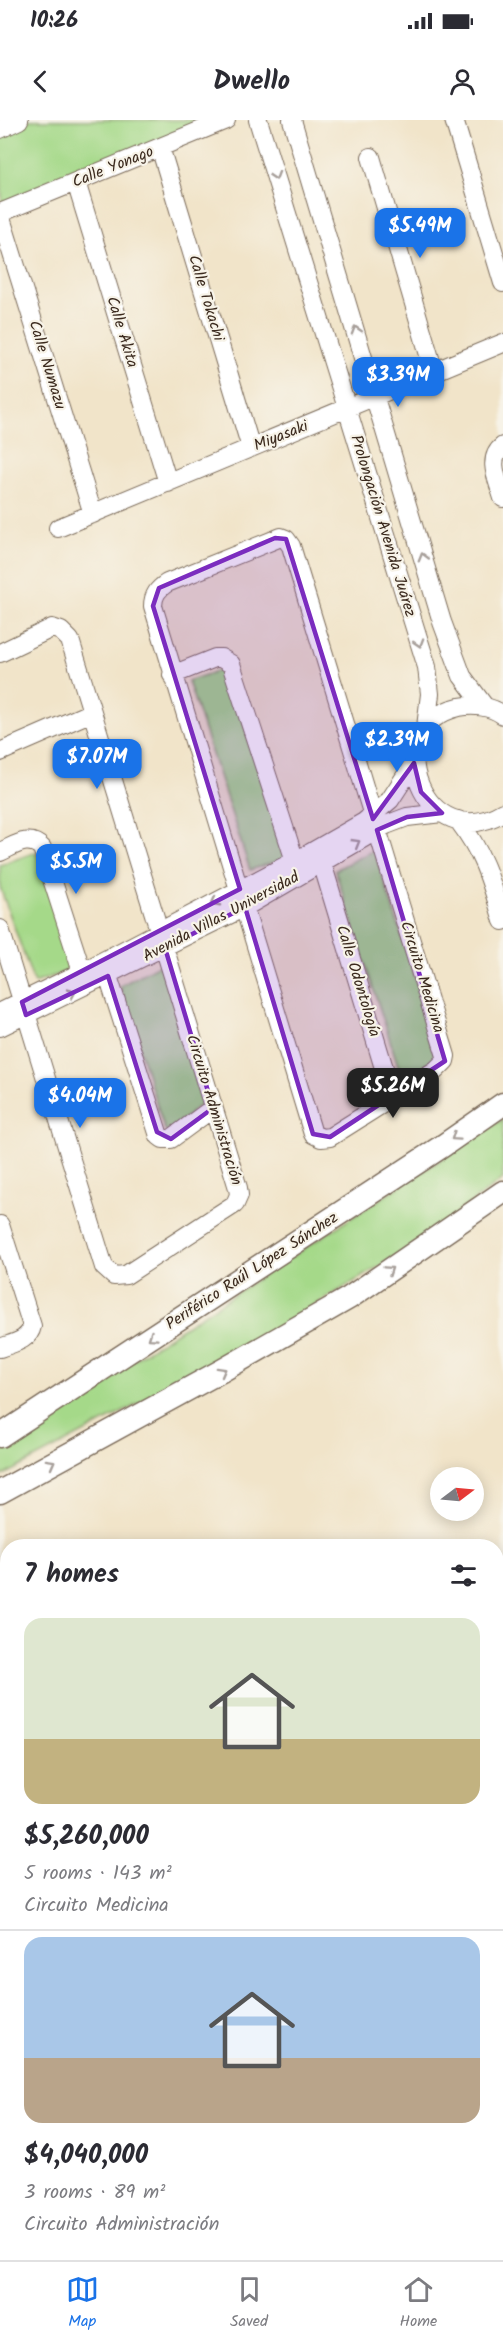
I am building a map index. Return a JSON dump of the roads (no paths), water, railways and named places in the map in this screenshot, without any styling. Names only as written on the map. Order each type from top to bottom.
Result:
[{"type":"main road","name":"Periférico Raúl López Sánchez","points":[[0,1436],[503,1104]]},
{"type":"main road","points":[[0,1492],[349,1298],[503,1192]]},
{"type":"street","points":[[0,129],[19,120]]},
{"type":"street","name":"Calle Yonago","points":[[0,214],[226,120]]},
{"type":"street","name":"Prolongación Avenida Juárez","points":[[258,120],[427,667],[430,694],[426,727],[417,744],[414,763]]},
{"type":"street","name":"Prolongación Avenida Juárez","points":[[292,120],[456,664],[472,692],[497,711]]},
{"type":"street","points":[[454,120],[503,283]]},
{"type":"street","name":"Calle Tokachi","points":[[160,147],[251,448]]},
{"type":"street","points":[[371,157],[434,372]]},
{"type":"street","name":"Calle Akita","points":[[76,182],[168,483]]},
{"type":"street","name":"Calle Numazu","points":[[0,214],[93,514]]},
{"type":"street","name":"Miyasaki","points":[[58,528],[503,343]]},
{"type":"street","points":[[503,446],[496,452],[492,461],[503,498]]},
{"type":"street","name":"Circuito Medicina","points":[[275,538],[286,539],[291,546],[446,1056],[445,1061],[436,1070],[330,1137],[321,1138],[313,1134],[240,889],[172,675],[153,606],[159,588],[275,538]]},
{"type":"street","name":"Circuito Administración","points":[[0,653],[51,628],[61,631],[70,640],[238,1188],[239,1195],[235,1204],[126,1275],[114,1276],[104,1267],[0,929]]},
{"type":"street","points":[[172,675],[215,658],[221,658],[231,664],[295,861]]},
{"type":"street","points":[[426,727],[448,710],[462,706],[497,711]]},
{"type":"street","points":[[0,752],[92,712]]},
{"type":"street","points":[[414,763],[421,792],[430,804],[450,816],[473,839],[485,861],[503,921]]},
{"type":"street","name":"Avenida Villas Universidad","points":[[0,1027],[24,1008],[82,972],[245,907],[322,863],[374,824],[414,763]]},
{"type":"street","name":"Avenida Villas Universidad","points":[[0,1012],[24,1008],[108,976],[240,889],[374,824],[407,817],[450,816],[478,821],[503,812]]},
{"type":"street","points":[[0,852],[29,841],[42,848],[82,972]]},
{"type":"street","name":"Calle Odontología","points":[[322,863],[393,1098]]},
{"type":"street","points":[[108,976],[159,1136],[171,1139],[213,1108]]},
{"type":"street","points":[[0,1225],[32,1326],[25,1338],[0,1348]]}]
